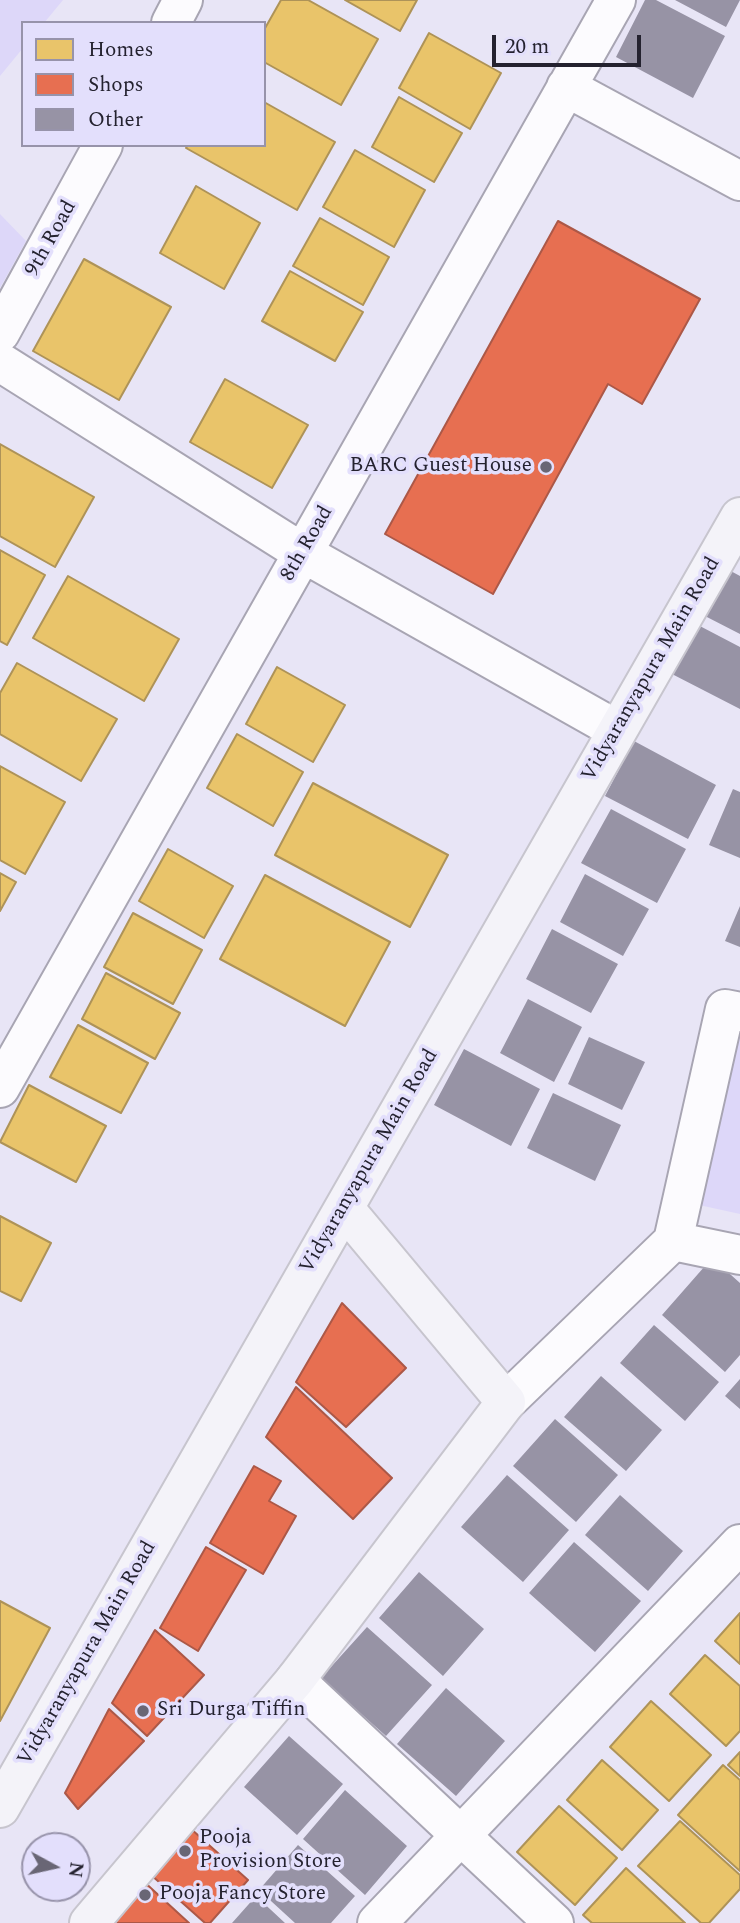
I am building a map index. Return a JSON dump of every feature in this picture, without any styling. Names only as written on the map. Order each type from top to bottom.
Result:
[{"type":"main road","name":"Vidyaranyapura Main Road","points":[[0,1808],[740,517]]},
{"type":"main road","points":[[89,1923],[295,1680],[506,1402],[344,1208]]},
{"type":"street","points":[[172,21],[183,0]]},
{"type":"street","name":"8th Road","points":[[0,1088],[616,0]]},
{"type":"street","points":[[566,88],[740,181]]},
{"type":"street","name":"9th Road","points":[[0,333],[102,147]]},
{"type":"street","points":[[0,362],[303,553],[617,730]]},
{"type":"street","points":[[506,1402],[673,1241],[725,1009],[740,1012]]},
{"type":"street","points":[[673,1241],[740,1255]]},
{"type":"street","points":[[377,1923],[740,1544]]},
{"type":"street","points":[[295,1680],[554,1923]]},
{"type":"shaded area","points":[[0,0],[63,0],[46,21],[21,21],[21,50],[0,76]]},
{"type":"shaded area","points":[[0,214],[26,241],[0,288]]},
{"type":"shaded area","points":[[733,1036],[740,1037],[740,1214],[699,1205]]},
{"type":"building: Homes","points":[[281,0],[308,0],[378,39],[341,105],[266,63],[266,26]]},
{"type":"building: Homes","points":[[345,0],[417,0],[400,31]]},
{"type":"building: Homes","points":[[429,33],[501,73],[470,129],[399,88]]},
{"type":"building: Homes","points":[[399,97],[462,133],[434,182],[372,147]]},
{"type":"building: Homes","points":[[266,103],[335,142],[297,210],[186,148],[266,147]]},
{"type":"building: Homes","points":[[355,150],[425,190],[394,247],[323,207]]},
{"type":"building: Homes","points":[[196,186],[260,223],[224,289],[160,253]]},
{"type":"building: Homes","points":[[320,218],[389,257],[363,305],[293,266]]},
{"type":"building: Homes","points":[[84,259],[171,307],[119,400],[33,351]]},
{"type":"building: Homes","points":[[290,271],[363,312],[335,361],[262,321]]},
{"type":"building: Homes","points":[[225,379],[308,425],[272,488],[190,442]]},
{"type":"building: Homes","points":[[0,444],[94,497],[55,567],[0,536]]},
{"type":"building: Homes","points":[[0,550],[45,575],[7,645],[0,641]]},
{"type":"building: Homes","points":[[68,576],[179,639],[144,701],[33,638]]},
{"type":"building: Homes","points":[[17,663],[117,719],[81,781],[0,734],[0,693]]},
{"type":"building: Homes","points":[[277,667],[345,705],[313,762],[246,724]]},
{"type":"building: Homes","points":[[237,734],[303,772],[273,826],[207,788]]},
{"type":"building: Homes","points":[[0,766],[65,802],[25,874],[0,860]]},
{"type":"building: Homes","points":[[313,783],[448,855],[410,927],[275,855]]},
{"type":"building: Homes","points":[[168,849],[233,886],[204,938],[139,901]]},
{"type":"building: Homes","points":[[0,873],[16,882],[0,911]]},
{"type":"building: Homes","points":[[265,875],[390,942],[345,1026],[220,959]]},
{"type":"building: Homes","points":[[133,913],[202,950],[173,1004],[104,967]]},
{"type":"building: Homes","points":[[106,973],[180,1013],[155,1059],[82,1019]]},
{"type":"building: Homes","points":[[78,1025],[148,1063],[121,1113],[50,1077]]},
{"type":"building: Homes","points":[[29,1085],[106,1126],[76,1182],[0,1142]]},
{"type":"building: Homes","points":[[0,1216],[51,1243],[21,1301],[0,1291]]},
{"type":"building: Homes","points":[[0,1601],[50,1628],[0,1721]]},
{"type":"building: Homes","points":[[740,1613],[740,1664],[715,1641]]},
{"type":"building: Homes","points":[[705,1655],[740,1686],[740,1731],[726,1746],[670,1694]]},
{"type":"building: Homes","points":[[651,1701],[711,1755],[669,1801],[610,1747]]},
{"type":"building: Homes","points":[[740,1752],[740,1776],[728,1765]]},
{"type":"building: Homes","points":[[602,1760],[658,1810],[622,1850],[567,1800]]},
{"type":"building: Homes","points":[[723,1765],[740,1780],[740,1871],[678,1815]]},
{"type":"building: Homes","points":[[559,1806],[617,1858],[575,1905],[517,1852]]},
{"type":"building: Homes","points":[[680,1821],[740,1875],[740,1889],[709,1923],[701,1923],[638,1866]]},
{"type":"building: Homes","points":[[626,1868],[685,1923],[592,1923],[583,1915]]},
{"type":"building: Shops","points":[[558,221],[700,299],[642,404],[608,384],[493,594],[385,534]]},
{"type":"building: Shops","points":[[342,1303],[406,1368],[346,1427],[296,1382]]},
{"type":"building: Shops","points":[[296,1387],[392,1478],[353,1519],[266,1437]]},
{"type":"building: Shops","points":[[254,1466],[281,1481],[269,1501],[296,1516],[263,1574],[210,1543]]},
{"type":"building: Shops","points":[[206,1547],[246,1570],[198,1651],[160,1628]]},
{"type":"building: Shops","points":[[155,1630],[204,1675],[147,1736],[112,1703]]},
{"type":"building: Shops","points":[[109,1709],[144,1741],[78,1809],[65,1793]]},
{"type":"building: Shops","points":[[190,1828],[248,1880],[210,1923],[205,1923],[150,1874]]},
{"type":"building: Shops","points":[[141,1879],[189,1923],[102,1923]]},
{"type":"building: Other","points":[[645,0],[656,0],[725,36],[693,98],[616,57]]},
{"type":"building: Other","points":[[675,0],[740,0],[726,27]]},
{"type":"building: Other","points":[[727,569],[740,576],[740,634],[703,615]]},
{"type":"building: Other","points":[[696,624],[740,647],[740,709],[670,673]]},
{"type":"building: Other","points":[[634,741],[716,785],[688,839],[605,796]]},
{"type":"building: Other","points":[[733,789],[740,792],[740,858],[709,845]]},
{"type":"building: Other","points":[[611,809],[686,849],[657,903],[581,863]]},
{"type":"building: Other","points":[[585,874],[649,909],[623,956],[560,922]]},
{"type":"building: Other","points":[[740,906],[740,947],[725,941]]},
{"type":"building: Other","points":[[552,929],[618,964],[591,1013],[526,979]]},
{"type":"building: Other","points":[[528,999],[582,1027],[554,1082],[500,1053]]},
{"type":"building: Other","points":[[589,1037],[645,1062],[622,1110],[568,1084]]},
{"type":"building: Other","points":[[464,1049],[540,1089],[511,1146],[434,1105]]},
{"type":"building: Other","points":[[553,1093],[621,1125],[595,1181],[527,1148]]},
{"type":"building: Other","points":[[712,1258],[740,1283],[740,1355],[725,1372],[662,1315]]},
{"type":"building: Other","points":[[654,1325],[719,1382],[685,1421],[620,1363]]},
{"type":"building: Other","points":[[601,1376],[662,1430],[626,1471],[564,1417]]},
{"type":"building: Other","points":[[740,1379],[740,1409],[725,1396]]},
{"type":"building: Other","points":[[555,1419],[618,1475],[576,1522],[513,1466]]},
{"type":"building: Other","points":[[507,1475],[569,1530],[523,1582],[461,1527]]},
{"type":"building: Other","points":[[620,1495],[683,1551],[648,1591],[585,1535]]},
{"type":"building: Other","points":[[574,1542],[641,1601],[595,1652],[529,1593]]},
{"type":"building: Other","points":[[419,1572],[484,1629],[443,1676],[379,1618]]},
{"type":"building: Other","points":[[367,1627],[432,1685],[386,1736],[321,1678]]},
{"type":"building: Other","points":[[446,1688],[505,1741],[456,1796],[397,1744]]},
{"type":"building: Other","points":[[289,1736],[343,1784],[297,1835],[244,1787]]},
{"type":"building: Other","points":[[345,1790],[407,1846],[365,1895],[303,1839]]},
{"type":"building: Other","points":[[298,1845],[355,1896],[331,1923],[295,1923],[259,1890]]},
{"type":"building: Other","points":[[256,1896],[285,1923],[232,1923]]},
{"type":"place","name":"BARC Guest House","points":[[546,467]]},
{"type":"place","name":"Sri Durga Tiffin","points":[[143,1711]]},
{"type":"place","name":"Pooja Provision Store","points":[[185,1851]]},
{"type":"place","name":"Pooja Fancy Store","points":[[145,1895]]}]
